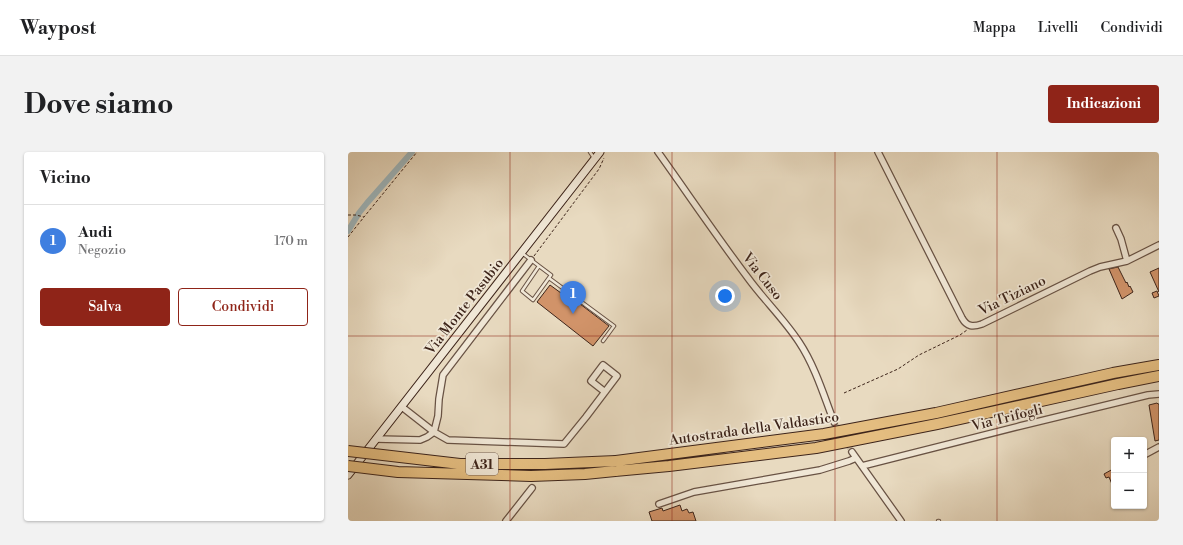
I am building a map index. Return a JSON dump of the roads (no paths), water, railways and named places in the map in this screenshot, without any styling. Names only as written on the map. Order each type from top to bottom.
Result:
[{"type":"highway","name":"Autostrada della Valdastico","points":[[348,466],[398,472],[531,476],[585,474],[616,466],[824,434],[936,413],[1113,373],[1159,365]]},
{"type":"highway","name":"Autostrada della Valdastico","points":[[348,452],[460,464],[669,466],[816,448],[937,424],[1159,376]]},
{"type":"main road","name":"Via Monte Pasubio","points":[[348,475],[594,159],[602,155]]},
{"type":"street","name":"Via Cuso","points":[[658,152],[727,250],[799,342],[818,381],[834,422]]},
{"type":"street","name":"Via Tiziano","points":[[878,152],[962,318],[969,326],[974,327],[982,324],[1076,277],[1100,267],[1127,261],[1159,245]]},
{"type":"street","points":[[1116,228],[1121,239],[1127,261]]},
{"type":"street","name":"Via Monte Pasubio","points":[[434,432],[438,416],[438,399],[443,376],[531,260]]},
{"type":"street","points":[[402,407],[434,432],[448,440],[564,444],[586,417],[605,392],[617,376],[603,365],[591,381],[605,392]]},
{"type":"street","name":"Via Trifogli","points":[[862,466],[1148,395],[1159,394]]},
{"type":"street","points":[[376,439],[420,440],[434,432]]},
{"type":"street","points":[[1147,453],[1159,447]]},
{"type":"street","points":[[852,452],[901,521]]},
{"type":"street","points":[[659,504],[694,492],[820,470],[849,462],[856,458]]},
{"type":"street","points":[[506,521],[532,488]]},
{"type":"lane","points":[[590,152],[594,159]]},
{"type":"lane","points":[[522,252],[551,275],[534,300],[522,291],[539,266]]},
{"type":"lane","points":[[549,278],[614,326],[603,342]]},
{"type":"waterway","points":[[348,231],[367,203],[412,152]]},
{"type":"tunnel","points":[[834,422],[852,452]]},
{"type":"place","name":"Audi","points":[[573,314]]}]
